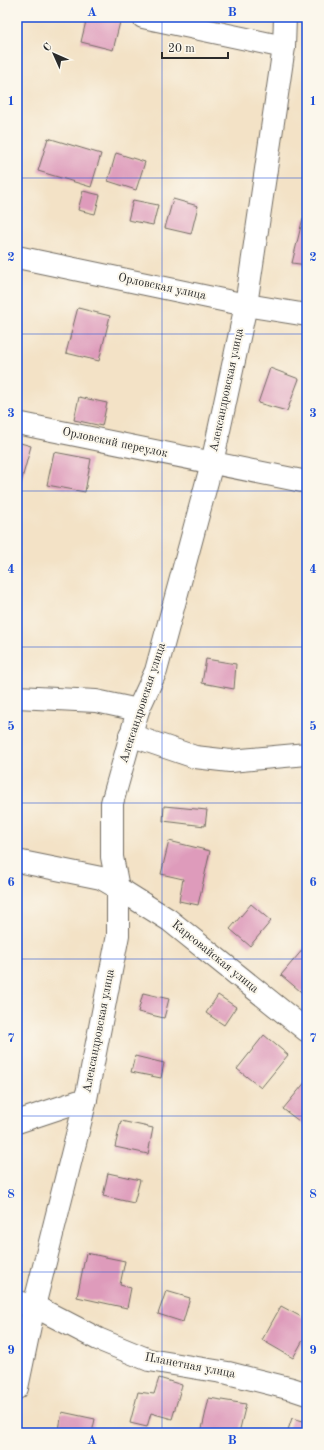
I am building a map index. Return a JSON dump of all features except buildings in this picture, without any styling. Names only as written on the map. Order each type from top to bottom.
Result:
[{"type":"street","points":[[143,17],[284,47]]},
{"type":"street","name":"Александровская улица","points":[[17,1388],[26,1304],[86,1100],[118,935],[118,888],[112,857],[112,803],[138,710],[156,671],[212,463],[246,305],[284,47],[286,17]]},
{"type":"street","name":"Орловская улица","points":[[17,257],[246,305],[307,315]]},
{"type":"street","name":"Орловский переулок","points":[[17,423],[307,482]]},
{"type":"street","points":[[17,696],[96,701],[138,710]]},
{"type":"street","points":[[130,735],[195,757],[230,761],[307,754]]},
{"type":"street","name":"Карсовайская улица","points":[[17,861],[101,878],[169,920],[307,1031]]},
{"type":"street","points":[[17,1122],[86,1100]]},
{"type":"street","name":"Планетная улица","points":[[26,1304],[98,1339],[149,1360],[228,1372],[307,1394]]}]
